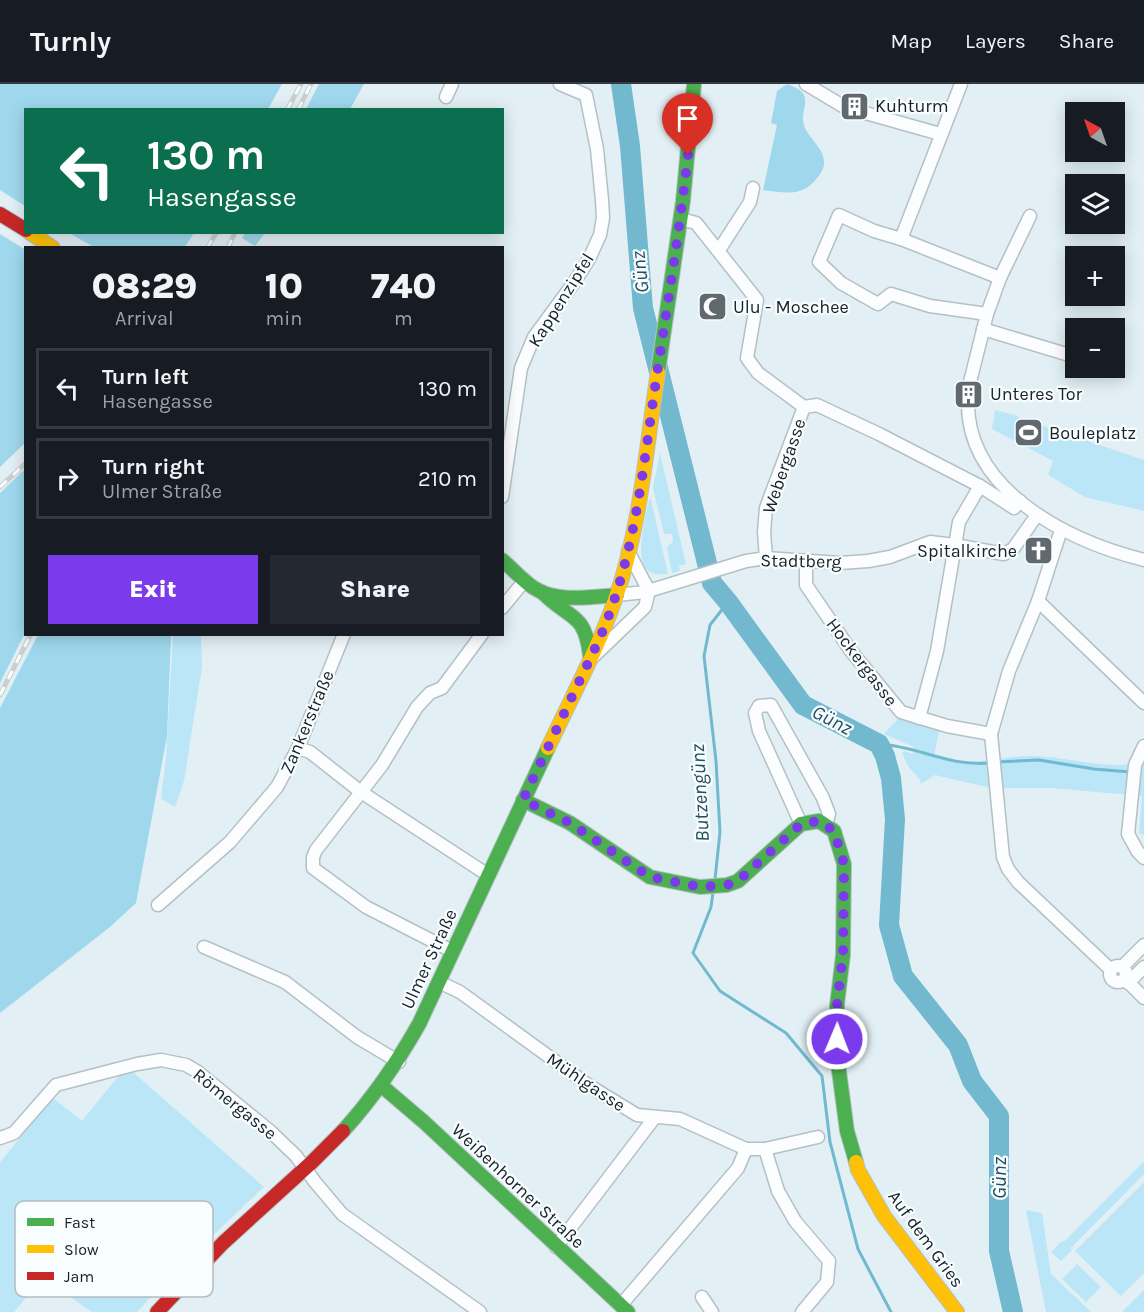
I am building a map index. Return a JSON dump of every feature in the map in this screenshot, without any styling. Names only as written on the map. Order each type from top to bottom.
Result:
[{"type":"main road","name":"Ulmer Straße","points":[[213,1254],[305,1169],[357,1117],[399,1062],[590,660],[617,595],[641,480],[681,219],[694,84]]},
{"type":"main road","points":[[0,214],[24,229]]},
{"type":"main road","points":[[32,234],[50,246]]},
{"type":"main road","points":[[504,562],[584,626],[588,635],[590,660]]},
{"type":"main road","points":[[541,592],[595,597],[617,595]]},
{"type":"main road","points":[[523,800],[570,823],[650,877],[700,887],[727,885],[738,881],[801,824],[819,821],[826,825]]},
{"type":"main road","name":"Auf dem Gries","points":[[826,825],[834,831],[844,864],[843,954],[837,1005],[837,1056],[847,1131],[858,1170],[884,1216],[957,1312]]},
{"type":"main road","name":"Weißenhorner Straße","points":[[382,1087],[432,1129],[556,1247],[625,1308]]},
{"type":"main road","name":"Ulmer Straße","points":[[157,1312],[171,1297]]},
{"type":"street","points":[[446,97],[452,84]]},
{"type":"street","name":"Kappenzipfel","points":[[504,483],[521,368],[534,337],[589,259],[600,235],[603,218],[597,149],[586,95],[560,84]]},
{"type":"street","points":[[806,84],[846,108]]},
{"type":"street","points":[[901,239],[961,84]]},
{"type":"street","points":[[862,112],[940,134]]},
{"type":"street","points":[[719,250],[750,202],[753,188]]},
{"type":"street","points":[[987,314],[930,306],[891,294],[878,304],[842,283],[819,262],[839,215],[874,231],[901,239],[1000,278]]},
{"type":"street","points":[[970,384],[987,314],[1000,278],[1030,216]]},
{"type":"street","name":"Webergasse","points":[[681,219],[696,223],[757,300],[747,358],[758,373],[804,407],[766,508],[764,532],[766,558]]},
{"type":"street","points":[[983,329],[1065,354]]},
{"type":"street","points":[[968,399],[968,417],[976,446],[998,479],[1020,501],[1061,530],[1115,553],[1144,560]]},
{"type":"street","points":[[804,407],[817,405],[879,434],[980,486],[1014,508],[1020,501]]},
{"type":"street","points":[[919,717],[937,651],[959,522],[980,486]]},
{"type":"street","name":"Stadtberg","points":[[617,595],[649,591],[737,564],[766,558],[806,561],[868,561],[890,557],[930,542],[1004,554],[1013,549],[1037,515]]},
{"type":"street","points":[[1061,530],[1038,601],[1009,671],[991,734],[1001,845],[1008,869],[1018,882],[1122,975],[1144,998]]},
{"type":"street","points":[[590,660],[645,607],[649,591],[628,551]]},
{"type":"street","name":"Hockergasse","points":[[806,561],[806,585],[851,651],[901,712],[991,734]]},
{"type":"street","points":[[504,606],[525,580]]},
{"type":"street","points":[[1038,601],[1144,703]]},
{"type":"street","name":"Zankerstraße","points":[[158,905],[230,842],[265,804],[289,769],[343,636]]},
{"type":"street","points":[[452,951],[366,906],[313,868],[313,857],[392,750],[417,707],[430,693],[442,688],[480,636]]},
{"type":"street","name":"Auf dem Gries","points":[[801,824],[759,730],[755,713],[759,706],[771,705],[823,798],[829,814],[826,825]]},
{"type":"street","points":[[1142,852],[1128,834],[1135,765],[1144,746]]},
{"type":"street","points":[[298,748],[310,752],[361,792],[488,875]]},
{"type":"street","points":[[1122,975],[1144,945]]},
{"type":"street","points":[[204,947],[285,982],[357,1037],[399,1062]]},
{"type":"street","points":[[1122,975],[1144,967]]},
{"type":"street","name":"Mühlgasse","points":[[439,982],[460,992],[539,1050],[616,1103],[637,1114],[689,1122],[746,1149],[765,1149],[818,1137]]},
{"type":"street","name":"Römergasse","points":[[0,1138],[14,1133],[56,1085],[160,1060],[186,1065],[198,1072],[271,1132],[296,1156],[342,1214],[480,1312]]},
{"type":"street","points":[[556,1247],[655,1117]]},
{"type":"street","points":[[625,1308],[738,1168],[746,1149]]},
{"type":"street","points":[[765,1149],[778,1191],[795,1221],[829,1261],[827,1282],[802,1312]]},
{"type":"street","points":[[702,1297],[712,1312]]},
{"type":"shaded area","points":[[0,84],[282,84],[269,108],[24,108],[24,205],[0,190]]},
{"type":"shaded area","points":[[319,84],[364,84],[351,108],[307,108]]},
{"type":"shaded area","points":[[787,84],[802,92],[805,97],[804,125],[821,151],[824,166],[812,184],[800,191],[786,193],[763,190],[777,125],[771,123],[777,91]]},
{"type":"shaded area","points":[[0,234],[24,249],[24,444],[0,467]]},
{"type":"shaded area","points":[[71,234],[193,234],[185,246],[92,246]]},
{"type":"shaded area","points":[[244,234],[264,234],[255,246],[242,238]]},
{"type":"shaded area","points":[[995,410],[1144,460],[1144,511],[1085,497],[1048,475],[1053,461],[992,429]]},
{"type":"shaded area","points":[[660,453],[686,564],[679,566],[680,571],[672,573],[667,548],[673,541],[672,534],[664,534],[653,488]]},
{"type":"shaded area","points":[[24,470],[24,635],[0,683],[0,493]]},
{"type":"shaded area","points":[[649,500],[651,500],[668,574],[653,573],[646,569],[643,561],[641,552],[643,529]]},
{"type":"shaded area","points":[[37,636],[171,636],[167,736],[136,903],[110,927],[0,1013],[0,708]]},
{"type":"shaded area","points":[[173,636],[201,636],[202,667],[184,781],[175,807],[161,799],[166,758]]},
{"type":"shaded area","points":[[901,715],[940,727],[934,755],[954,760],[980,761],[1034,756],[1116,765],[1144,762],[1144,835],[1139,833],[1142,796],[1051,788],[991,788],[935,775],[921,784],[902,753],[904,751],[913,754],[914,747],[884,734]]},
{"type":"shaded area","points":[[134,1073],[264,1187],[213,1235],[213,1201],[15,1201],[15,1297],[26,1297],[14,1312],[0,1312],[0,1162],[53,1098],[82,1121],[120,1074]]},
{"type":"shaded area","points":[[1144,1161],[1144,1174],[1061,1261],[1051,1252],[1062,1241],[1064,1242]]},
{"type":"shaded area","points":[[1144,1182],[1144,1273],[1121,1296],[1075,1251]]},
{"type":"shaded area","points":[[1026,1210],[1042,1213],[1051,1274],[1091,1312],[1046,1312]]},
{"type":"shaded area","points":[[1077,1264],[1101,1287],[1086,1302],[1062,1279]]},
{"type":"shaded area","points":[[1144,1290],[1144,1312],[1122,1312]]},
{"type":"shaded area","points":[[70,1297],[151,1297],[137,1312],[92,1312]]},
{"type":"waterway","name":"Günz","points":[[621,84],[630,146],[643,308],[712,583],[803,705],[879,744],[885,756],[891,778],[895,819],[889,925],[903,976],[958,1045],[972,1081],[999,1116],[999,1251],[1013,1312]]},
{"type":"waterway","name":"Butzengünz","points":[[715,879],[720,832],[716,761],[704,656],[710,625],[728,602]]},
{"type":"waterway","points":[[879,744],[907,748],[961,762],[990,763]]},
{"type":"waterway","points":[[997,762],[1039,760],[1130,772]]},
{"type":"waterway","name":"Butzengünz","points":[[713,892],[711,907],[693,953],[720,991],[786,1033],[822,1076],[830,1142],[858,1249],[891,1312]]},
{"type":"railway","points":[[288,108],[301,84]]},
{"type":"railway","points":[[299,108],[311,84]]},
{"type":"railway","points":[[208,246],[216,234]]},
{"type":"railway","points":[[229,246],[234,234]]},
{"type":"railway","points":[[0,487],[24,465]]},
{"type":"railway","points":[[0,695],[30,636]]},
{"type":"traffic: fast","points":[[658,372],[683,201],[694,84]]},
{"type":"traffic: fast","points":[[504,562],[534,588],[553,596],[585,598],[617,595]]},
{"type":"traffic: fast","points":[[542,592],[580,623],[588,641],[590,656]]},
{"type":"traffic: fast","points":[[343,1131],[384,1080],[419,1024],[548,748]]},
{"type":"traffic: fast","points":[[523,800],[570,823],[650,877],[700,887],[727,885],[738,881],[801,824],[819,821],[834,831],[844,864],[843,955],[837,1005],[837,1056],[847,1131],[856,1162]]},
{"type":"traffic: fast","points":[[383,1087],[424,1122],[628,1312]]},
{"type":"traffic: slow","points":[[32,234],[50,246]]},
{"type":"traffic: slow","points":[[548,748],[601,636],[624,570],[642,486],[658,372]]},
{"type":"traffic: slow","points":[[856,1162],[858,1170],[884,1216],[957,1312]]},
{"type":"traffic: jam","points":[[0,214],[24,229]]},
{"type":"traffic: jam","points":[[213,1253],[343,1131]]},
{"type":"traffic: jam","points":[[157,1312],[171,1297]]},
{"type":"place","name":"Kuhturm","points":[[854,106]]},
{"type":"place","name":"Ulu - Moschee","points":[[712,307]]},
{"type":"place","name":"Unteres Tor","points":[[969,394]]},
{"type":"place","name":"Bouleplatz","points":[[1028,433]]},
{"type":"place","name":"Spitalkirche","points":[[1038,551]]},
{"type":"route","points":[[688,155],[681,219],[641,480],[617,595],[610,616],[523,800],[570,823],[650,877],[700,887],[727,885],[738,881],[801,824],[819,821],[834,831],[844,864],[843,954],[837,1005],[837,1039]]}]
